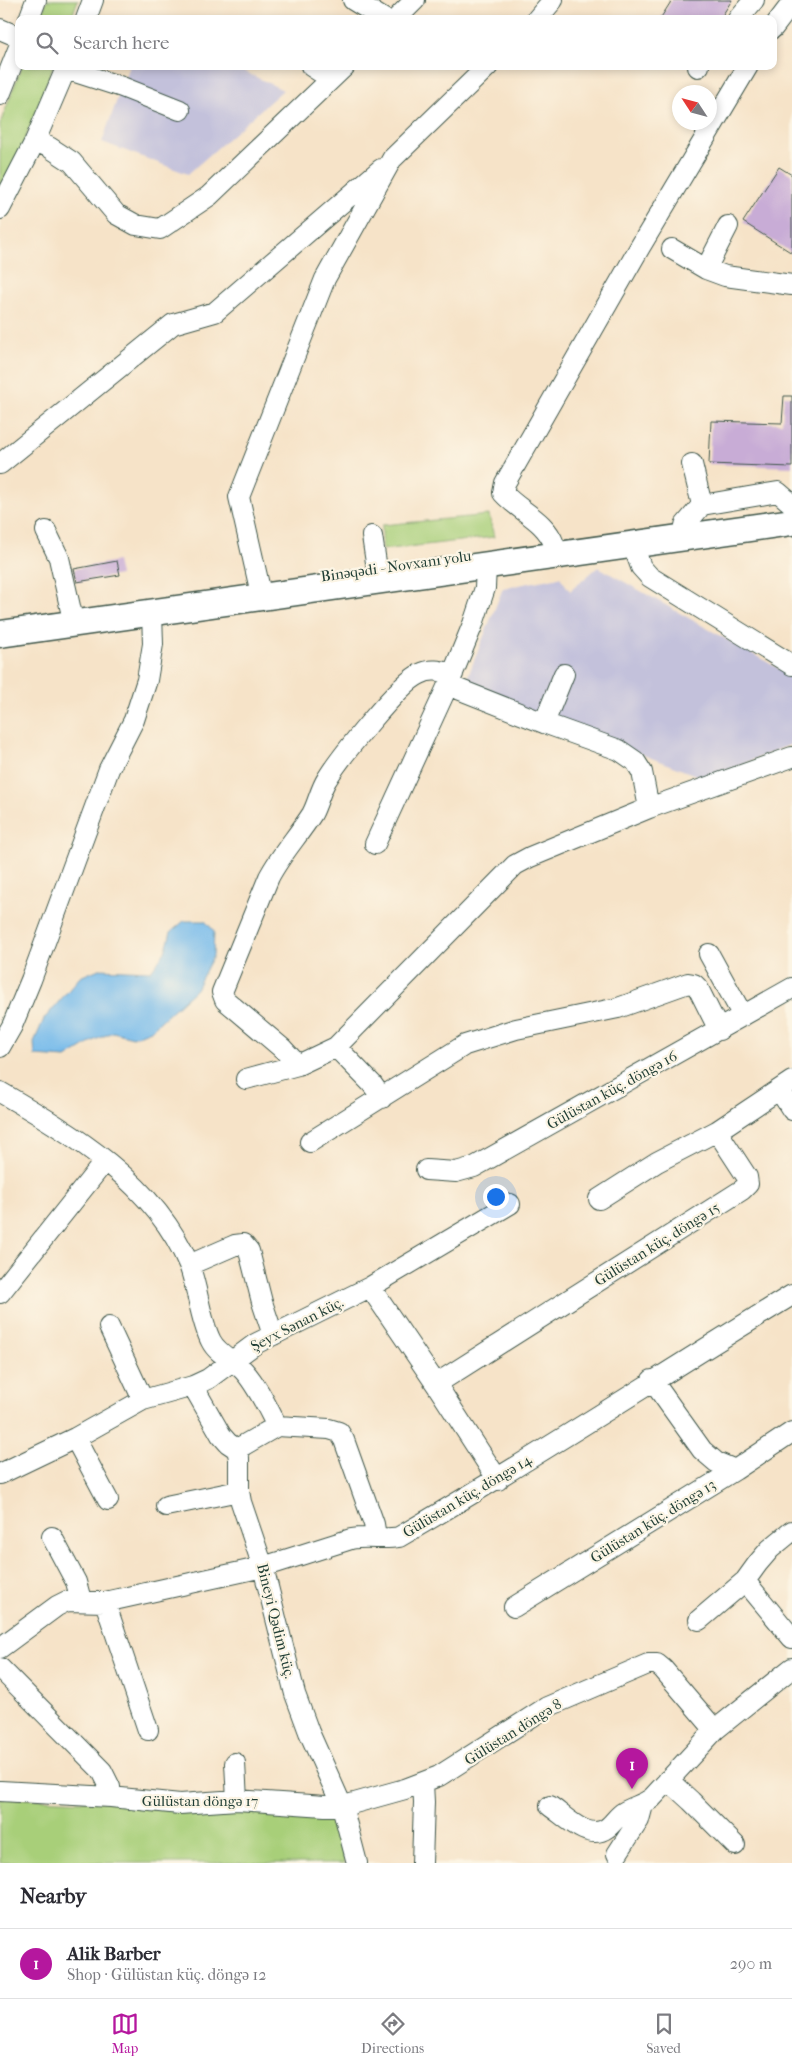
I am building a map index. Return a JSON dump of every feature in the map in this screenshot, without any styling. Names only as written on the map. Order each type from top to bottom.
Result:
[{"type":"main road","name":"Binəqədi - Novxanı yolu","points":[[0,621],[792,509]]},
{"type":"main road","points":[[0,634],[792,522]]},
{"type":"street","points":[[30,15],[36,0]]},
{"type":"street","points":[[87,15],[93,0]]},
{"type":"street","points":[[353,0],[377,15]]},
{"type":"street","points":[[400,15],[416,0]]},
{"type":"street","points":[[540,15],[553,0]]},
{"type":"street","points":[[741,15],[754,0]]},
{"type":"street","points":[[777,23],[792,3]]},
{"type":"street","points":[[0,29],[15,35]]},
{"type":"street","points":[[0,95],[15,57]]},
{"type":"street","points":[[0,209],[34,141],[66,70]]},
{"type":"street","points":[[73,70],[122,86],[180,110]]},
{"type":"street","points":[[0,464],[172,324],[215,312],[392,160],[484,70]]},
{"type":"street","points":[[554,544],[550,533],[542,525],[503,493],[505,484],[746,70]]},
{"type":"street","points":[[34,141],[49,147],[72,162],[116,214],[136,225],[160,229],[209,196],[338,73]]},
{"type":"street","points":[[259,585],[239,497],[325,279],[392,160]]},
{"type":"street","points":[[706,269],[728,226]]},
{"type":"street","points":[[672,249],[706,269],[725,276],[792,285]]},
{"type":"street","points":[[692,464],[702,505]]},
{"type":"street","points":[[685,525],[702,505],[778,492],[792,504]]},
{"type":"street","points":[[46,531],[59,558],[71,611]]},
{"type":"street","points":[[372,536],[377,568]]},
{"type":"street","points":[[633,545],[641,568],[650,577],[792,665]]},
{"type":"street","points":[[375,844],[450,680],[480,607],[485,588],[486,566]]},
{"type":"street","points":[[0,1048],[12,1026],[31,980],[109,768],[134,720],[147,680],[153,644],[152,613]]},
{"type":"street","points":[[298,1065],[283,1049],[224,1000],[222,992],[269,877],[277,861],[313,812],[326,780],[400,688],[419,674],[436,669],[450,680],[544,723],[619,750],[635,761],[642,772],[649,808]]},
{"type":"street","points":[[544,723],[564,674]]},
{"type":"street","points":[[246,1079],[298,1065],[336,1048],[515,865],[649,808],[792,757]]},
{"type":"street","points":[[709,954],[743,1016]]},
{"type":"street","points":[[310,1142],[465,1046],[516,1029],[618,1008],[688,983],[694,984],[698,988],[719,1030]]},
{"type":"street","name":"Gülüstan küç. döngə 16","points":[[426,1170],[456,1172],[474,1167],[792,988]]},
{"type":"street","points":[[336,1048],[372,1084],[382,1098]]},
{"type":"street","points":[[599,1199],[657,1162],[717,1131],[786,1086],[792,1110]]},
{"type":"street","points":[[0,1092],[49,1120],[105,1161],[154,1206],[188,1265],[211,1341],[220,1354],[233,1361],[251,1380],[277,1426]]},
{"type":"street","name":"Gülüstan küç. döngə 15","points":[[436,1384],[742,1190],[748,1184],[747,1177],[717,1131]]},
{"type":"street","points":[[0,1293],[105,1161]]},
{"type":"street","name":"Şeyx Sənan küç.","points":[[0,1474],[74,1438],[143,1400],[193,1386],[208,1379],[255,1344],[370,1286],[510,1204]]},
{"type":"street","points":[[188,1265],[235,1245],[243,1244],[249,1251],[273,1336]]},
{"type":"street","points":[[370,1286],[498,1480]]},
{"type":"street","name":"Gülüstan küç. döngə 14","points":[[0,1648],[57,1606],[67,1601],[105,1602],[263,1567],[351,1539],[399,1537],[498,1480],[652,1380],[792,1295]]},
{"type":"street","points":[[109,1327],[143,1400]]},
{"type":"street","points":[[652,1380],[702,1450],[716,1462],[735,1470]]},
{"type":"street","points":[[193,1386],[222,1435],[237,1450],[277,1426],[329,1429],[338,1432],[344,1440],[374,1524],[376,1537]]},
{"type":"street","name":"Gülüstan küç. döngə 13","points":[[514,1607],[735,1470],[792,1432]]},
{"type":"street","points":[[74,1438],[108,1500]]},
{"type":"street","name":"Bineyi Qədim küç.","points":[[237,1450],[240,1458],[239,1491],[263,1567],[297,1700],[342,1806],[357,1863]]},
{"type":"street","points":[[166,1506],[239,1491]]},
{"type":"street","points":[[699,1620],[745,1582],[758,1562],[770,1549],[792,1531]]},
{"type":"street","points":[[52,1537],[76,1582],[80,1600]]},
{"type":"street","points":[[745,1582],[792,1638]]},
{"type":"street","points":[[105,1602],[148,1730]]},
{"type":"street","name":"Gülüstan döngə 8","points":[[342,1806],[422,1783],[458,1766],[547,1707],[648,1664],[657,1664],[664,1669],[715,1730]]},
{"type":"street","points":[[0,1668],[102,1771],[110,1787],[111,1797]]},
{"type":"street","points":[[550,1806],[586,1832],[597,1833],[607,1828],[625,1812],[643,1805],[715,1730],[792,1668]]},
{"type":"street","points":[[235,1763],[237,1800]]},
{"type":"street","points":[[668,1780],[735,1845]]},
{"type":"street","points":[[422,1783],[424,1802],[422,1863]]},
{"type":"street","name":"Gülüstan döngə 17","points":[[0,1791],[111,1797],[180,1804],[237,1800],[342,1806]]},
{"type":"street","points":[[617,1854],[639,1820],[643,1805]]},
{"type":"shaded area","points":[[128,70],[241,70],[283,90],[188,174],[102,142]]},
{"type":"shaded area","points":[[598,567],[792,676],[792,744],[706,779],[464,686],[503,588],[560,577],[570,591]]},
{"type":"green space","points":[[47,0],[78,0],[72,15],[41,15]]},
{"type":"green space","points":[[20,70],[51,70],[23,145],[0,196],[0,124]]},
{"type":"green space","points":[[489,515],[494,537],[382,550],[382,525]]},
{"type":"green space","points":[[0,1798],[270,1807],[335,1815],[345,1863],[0,1863]]},
{"type":"water","points":[[184,921],[205,921],[214,931],[213,956],[196,989],[151,1030],[133,1037],[113,1032],[95,1040],[66,1058],[35,1056],[34,1042],[44,1019],[80,977],[99,969],[151,971],[165,952],[171,932]]},
{"type":"building","points":[[672,0],[732,0],[723,15],[663,15]]},
{"type":"building","points":[[779,167],[792,175],[792,253],[743,222]]},
{"type":"building","points":[[784,396],[792,396],[792,467],[709,464],[711,421],[782,423]]},
{"type":"building","points":[[117,561],[120,575],[77,582],[74,569]]},
{"type":"place","name":"Alik Barber","points":[[632,1789]]}]
